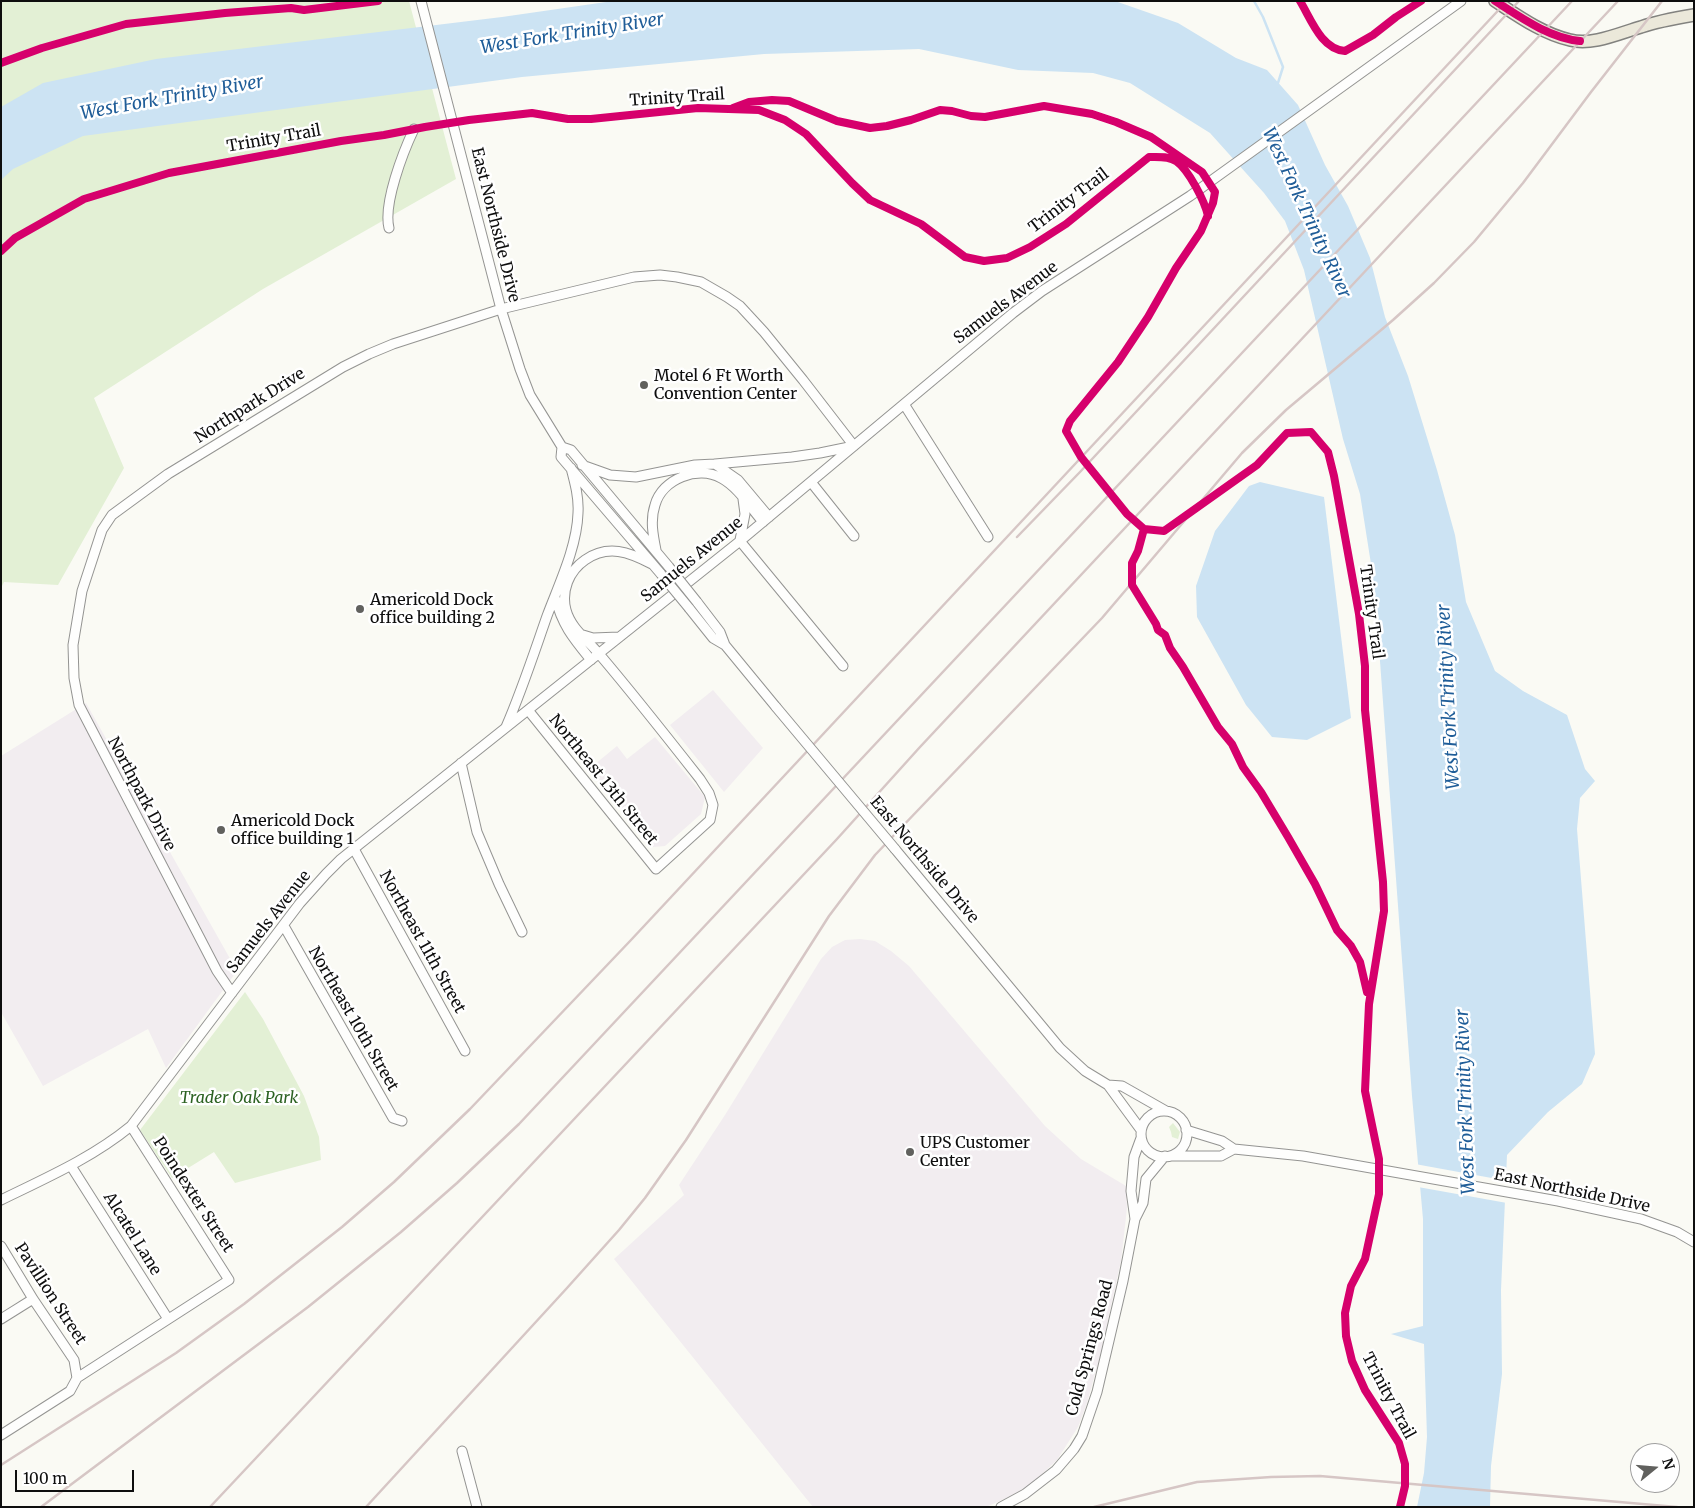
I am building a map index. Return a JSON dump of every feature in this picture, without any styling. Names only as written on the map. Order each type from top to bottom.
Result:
[{"type":"main road","points":[[1495,1],[1544,30],[1571,40],[1580,41],[1609,36],[1642,26],[1694,15]]},
{"type":"street","name":"East Northside Drive","points":[[422,1],[501,309],[530,395],[562,446],[571,450],[669,567],[720,632],[725,645],[1060,1048],[1084,1071],[1108,1085],[1141,1134]]},
{"type":"street","name":"Samuels Avenue","points":[[1,1200],[71,1166],[101,1148],[131,1126],[311,890],[354,848],[766,520],[1013,313],[1042,291],[1190,196],[1461,1]]},
{"type":"street","points":[[389,228],[387,216],[401,157],[414,129]]},
{"type":"street","name":"Northpark Drive","points":[[232,993],[218,970],[79,705],[74,678],[73,646],[82,591],[102,530],[112,515],[168,474],[343,367],[369,354],[393,344],[501,309],[634,277],[660,275],[700,282],[728,296],[764,332],[854,446]]},
{"type":"street","points":[[904,404],[988,537]]},
{"type":"street","name":"East Northside Drive","points":[[562,446],[561,457],[713,638],[725,645]]},
{"type":"street","points":[[582,465],[610,475],[636,477],[695,465],[820,453],[854,446]]},
{"type":"street","points":[[715,464],[738,480],[766,520]]},
{"type":"street","points":[[505,728],[521,694],[576,529],[578,512],[577,492],[571,468]]},
{"type":"street","points":[[656,553],[652,526],[655,504],[661,492],[673,482],[694,473],[712,474],[727,482],[766,520]]},
{"type":"street","points":[[811,482],[854,536]]},
{"type":"street","points":[[743,498],[745,514],[740,541],[843,666]]},
{"type":"street","points":[[599,653],[571,622],[565,601],[567,584],[572,573],[580,563],[592,555],[608,550],[627,552],[652,564]]},
{"type":"street","points":[[554,596],[559,613],[568,631],[591,660]]},
{"type":"street","points":[[580,634],[593,638],[619,637]]},
{"type":"street","name":"Northeast 13th Street","points":[[528,710],[656,869],[710,820],[713,805],[709,792],[700,779],[599,653]]},
{"type":"street","points":[[461,763],[477,832],[522,932]]},
{"type":"street","name":"Northeast 11th Street","points":[[354,848],[465,1051]]},
{"type":"street","name":"Northeast 10th Street","points":[[284,926],[393,1118],[402,1120]]},
{"type":"street","name":"East Northside Drive","points":[[1108,1085],[1122,1086],[1166,1111]]},
{"type":"street","points":[[1166,1111],[1176,1114],[1182,1120],[1186,1130],[1182,1148],[1176,1153],[1167,1156],[1154,1155],[1143,1145],[1141,1134],[1148,1117],[1154,1112],[1166,1111]]},
{"type":"street","name":"Poindexter Street","points":[[131,1126],[230,1280],[168,1319]]},
{"type":"street","name":"East Northside Drive","points":[[1186,1130],[1222,1141],[1234,1149],[1324,1160],[1558,1201],[1641,1218],[1677,1232],[1694,1242]]},
{"type":"street","name":"Cold Springs Road","points":[[1135,1219],[1130,1192],[1134,1157],[1141,1134]]},
{"type":"street","name":"East Northside Drive","points":[[1167,1156],[1221,1156],[1234,1149]]},
{"type":"street","name":"Cold Springs Road","points":[[1000,1507],[1025,1494],[1051,1475],[1065,1460],[1082,1436],[1096,1392],[1123,1281],[1135,1219],[1143,1203],[1146,1179],[1167,1156]]},
{"type":"street","name":"Alcatel Lane","points":[[71,1166],[168,1319]]},
{"type":"street","name":"Pavillion Street","points":[[1,1246],[33,1299],[74,1360],[76,1383]]},
{"type":"street","points":[[1,1318],[33,1299]]},
{"type":"street","points":[[1,1435],[70,1391],[76,1383],[168,1319]]},
{"type":"street","points":[[462,1450],[477,1507]]},
{"type":"shaded area","points":[[713,690],[763,748],[724,792],[670,725]]},
{"type":"shaded area","points":[[86,703],[237,971],[166,1068],[148,1029],[43,1086],[1,1012],[1,756]]},
{"type":"shaded area","points":[[655,737],[705,797],[701,814],[665,846],[653,847],[589,769],[617,746],[627,759]]},
{"type":"shaded area","points":[[845,940],[875,941],[909,966],[1045,1126],[1081,1159],[1126,1186],[1127,1208],[1121,1261],[1100,1356],[1078,1427],[1057,1460],[1041,1475],[1028,1486],[986,1507],[813,1507],[614,1259],[684,1195],[679,1185],[725,1115],[821,959],[832,947]]},
{"type":"green space","points":[[1,1],[409,1],[456,179],[263,289],[94,398],[124,468],[58,585],[4,582],[1,588]]},
{"type":"green space","name":"Trader Oak Park","points":[[245,992],[263,1019],[304,1096],[319,1137],[321,1160],[235,1183],[214,1152],[172,1178],[140,1130]]},
{"type":"green space","points":[[1173,1123],[1180,1132],[1178,1139],[1172,1137],[1169,1127]]},
{"type":"water","name":"West Fork Trinity River","points":[[613,1],[1115,1],[1178,23],[1236,58],[1267,70],[1298,105],[1325,165],[1348,206],[1370,258],[1385,317],[1408,376],[1437,470],[1455,535],[1466,602],[1495,671],[1523,691],[1567,715],[1585,769],[1595,781],[1580,798],[1577,829],[1595,1054],[1582,1084],[1548,1112],[1507,1155],[1501,1290],[1502,1374],[1491,1466],[1490,1507],[1417,1507],[1424,1473],[1427,1437],[1424,1344],[1391,1334],[1423,1326],[1423,1219],[1412,1096],[1378,634],[1371,564],[1360,494],[1343,439],[1304,270],[1285,221],[1264,193],[1210,133],[1130,83],[1093,73],[1018,70],[919,49],[764,54],[522,77],[83,136],[13,169],[1,180],[1,107],[43,83],[156,59],[502,17]]},
{"type":"water","points":[[1260,482],[1324,497],[1351,718],[1307,740],[1272,737],[1246,705],[1197,617],[1196,586],[1215,531],[1249,486]]},
{"type":"pier","points":[[1415,1164],[1508,1181],[1507,1203],[1418,1187]]},
{"type":"waterway","points":[[1254,1],[1263,17],[1283,67],[1277,86]]},
{"type":"railway","points":[[1,1465],[176,1353],[244,1304],[342,1227],[394,1182],[470,1109],[631,940],[1507,1]]},
{"type":"railway","points":[[1017,537],[1080,472],[1519,1]]},
{"type":"railway","points":[[41,1507],[308,1307],[401,1232],[457,1183],[519,1124],[1572,1]]},
{"type":"railway","points":[[210,1507],[837,839],[920,747],[1618,1]]},
{"type":"railway","points":[[366,1507],[567,1288],[645,1198],[686,1140],[829,916],[875,855],[1102,618],[1242,453],[1286,410],[1434,283],[1474,242],[1523,183],[1662,1]]},
{"type":"railway","points":[[1094,1507],[1197,1482],[1320,1476],[1677,1507]]},
{"type":"cycle path","points":[[1,63],[42,48],[126,24],[225,13],[291,8],[304,10],[378,1]]},
{"type":"cycle path","points":[[1300,1],[1323,39],[1329,45],[1345,51],[1373,35],[1421,1]]},
{"type":"cycle path","points":[[1495,1],[1546,31],[1557,36],[1580,41]]},
{"type":"cycle path","name":"Trinity Trail","points":[[733,108],[749,102],[789,101],[837,121],[870,128],[911,120],[940,110],[985,117],[1044,106],[1092,114],[1151,137],[1202,172],[1215,192],[1213,203],[1201,231],[1176,268],[1148,317],[1118,362],[1070,421],[1066,431],[1081,457],[1127,514],[1144,529],[1164,531],[1257,465],[1287,433],[1311,432],[1328,452],[1359,614],[1365,666],[1365,710],[1383,882],[1384,911],[1369,1004],[1365,1091],[1379,1159],[1379,1194],[1365,1259],[1351,1286],[1345,1313],[1346,1336],[1352,1361],[1365,1390],[1399,1443],[1405,1464],[1405,1486],[1400,1507]]},
{"type":"cycle path","name":"Trinity Trail","points":[[1,251],[15,238],[84,199],[169,173],[341,141],[469,120],[532,113],[568,119],[591,119],[698,108],[759,110],[785,120],[806,134],[870,200],[921,224],[965,257],[984,261],[1007,258],[1030,247],[1066,224],[1149,157],[1170,158],[1181,165],[1196,187],[1208,216]]},
{"type":"cycle path","points":[[1144,529],[1138,551],[1132,563],[1132,585],[1158,630],[1165,635],[1170,648],[1218,727],[1232,744],[1243,767],[1261,792],[1288,837],[1315,884],[1337,930],[1351,946],[1360,962],[1367,992]]},
{"type":"place","name":"Motel 6 Ft Worth Convention Center","points":[[644,385]]},
{"type":"place","name":"Americold Dock office building 2","points":[[360,609]]},
{"type":"place","name":"Americold Dock office building 1","points":[[221,830]]},
{"type":"place","name":"UPS Customer Center","points":[[910,1152]]}]
